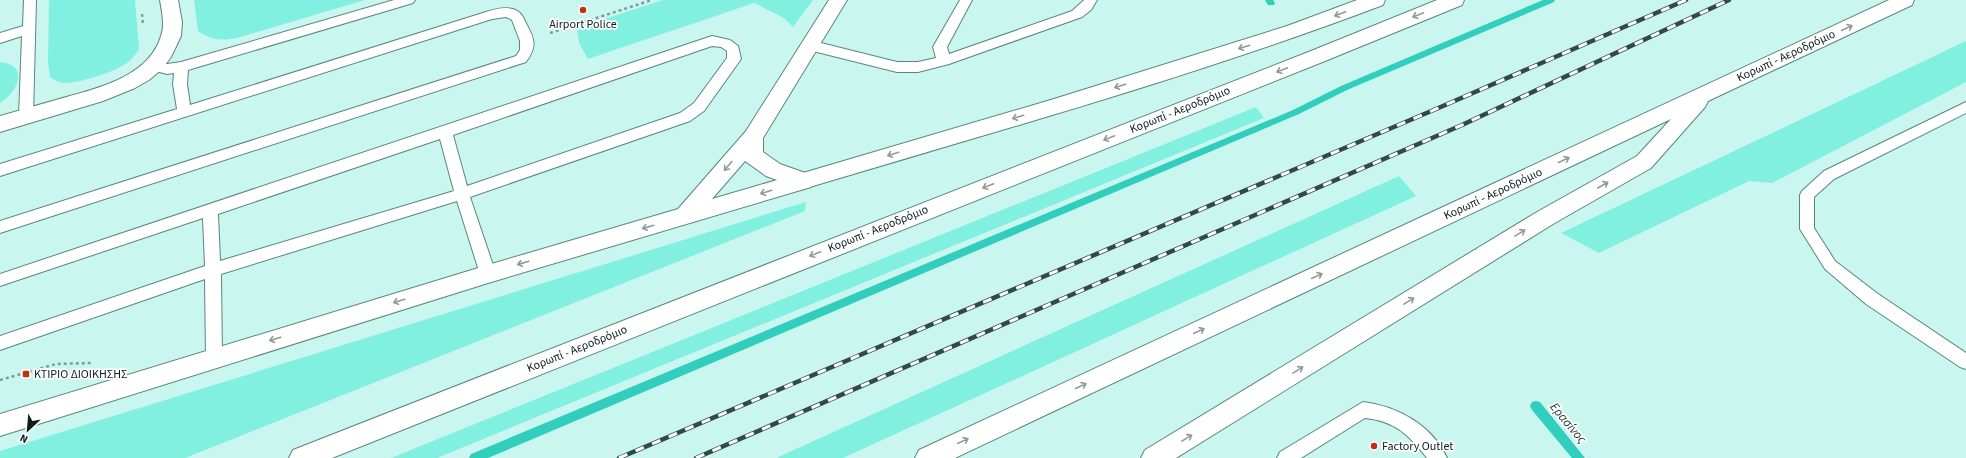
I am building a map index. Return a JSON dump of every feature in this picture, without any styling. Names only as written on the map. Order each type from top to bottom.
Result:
[{"type":"main road","points":[[0,124],[123,86],[153,66],[165,50],[171,38],[173,26],[169,0]]},
{"type":"main road","points":[[685,216],[753,136],[838,0]]},
{"type":"main road","points":[[0,424],[488,274],[1055,106],[1294,31],[1376,0]]},
{"type":"main road","name":"Κορωπί - Αεροδρόμιο","points":[[302,458],[1304,62],[1455,0]]},
{"type":"main road","name":"Κορωπί - Αεροδρόμιο","points":[[928,458],[1906,0]]},
{"type":"main road","points":[[1154,458],[1545,218],[1644,162],[1705,94]]},
{"type":"main road","points":[[753,136],[752,155],[773,170],[803,180]]},
{"type":"lane","points":[[26,116],[30,0]]},
{"type":"lane","points":[[153,66],[167,69],[181,67],[409,0]]},
{"type":"lane","points":[[944,61],[940,47],[966,0]]},
{"type":"lane","points":[[809,45],[897,67],[918,67],[944,61],[1077,14],[1086,7],[1091,0]]},
{"type":"lane","points":[[0,170],[491,15],[508,12],[517,17],[527,41],[527,51],[521,59],[0,227]]},
{"type":"lane","points":[[0,38],[29,29]]},
{"type":"lane","points":[[0,280],[445,132],[712,41],[725,43],[733,49],[734,59],[699,107],[685,117],[462,194],[213,270],[0,343]]},
{"type":"lane","points":[[181,67],[180,84],[184,112]]},
{"type":"lane","points":[[1966,107],[1829,175],[1807,195],[1807,229],[1830,265],[1872,299],[1966,362]]},
{"type":"lane","points":[[445,132],[462,194],[488,274]]},
{"type":"lane","points":[[210,209],[213,270],[214,358]]},
{"type":"lane","points":[[1286,458],[1363,410],[1376,411],[1405,422],[1418,434],[1438,458]]},
{"type":"path","points":[[527,41],[652,0]]},
{"type":"path","points":[[0,380],[56,364],[92,363]]},
{"type":"green space","points":[[49,0],[135,0],[139,49],[127,63],[106,73],[71,83],[63,83],[55,80],[50,77],[48,63]]},
{"type":"green space","points":[[194,0],[365,0],[237,38],[221,39],[212,38],[198,31]]},
{"type":"green space","points":[[663,0],[813,0],[793,27],[784,18],[754,3],[588,59],[579,43],[577,28]]},
{"type":"green space","points":[[1966,41],[1966,82],[1772,183],[1749,181],[1599,253],[1561,233]]},
{"type":"green space","points":[[0,62],[9,64],[15,68],[18,73],[18,80],[12,92],[0,103]]},
{"type":"green space","points":[[1256,107],[1264,118],[437,458],[391,458]]},
{"type":"green space","points":[[1399,176],[1416,196],[843,458],[776,458]]},
{"type":"green space","points":[[806,202],[805,211],[185,458],[0,458],[0,451]]},
{"type":"waterway","points":[[475,458],[1296,112],[1344,88],[1551,0]]},
{"type":"waterway","name":"Ερασίνος","points":[[1536,406],[1579,458]]},
{"type":"railway","points":[[619,458],[1443,106],[1686,0]]},
{"type":"railway","points":[[696,458],[1462,125],[1729,0]]},
{"type":"place","name":"Airport Police","points":[[583,10]]},
{"type":"place","name":"ΚΤΙΡΙΟ ΔΙΟΙΚΗΣΗΣ","points":[[26,374]]},
{"type":"place","name":"Factory Outlet","points":[[1374,446]]}]
